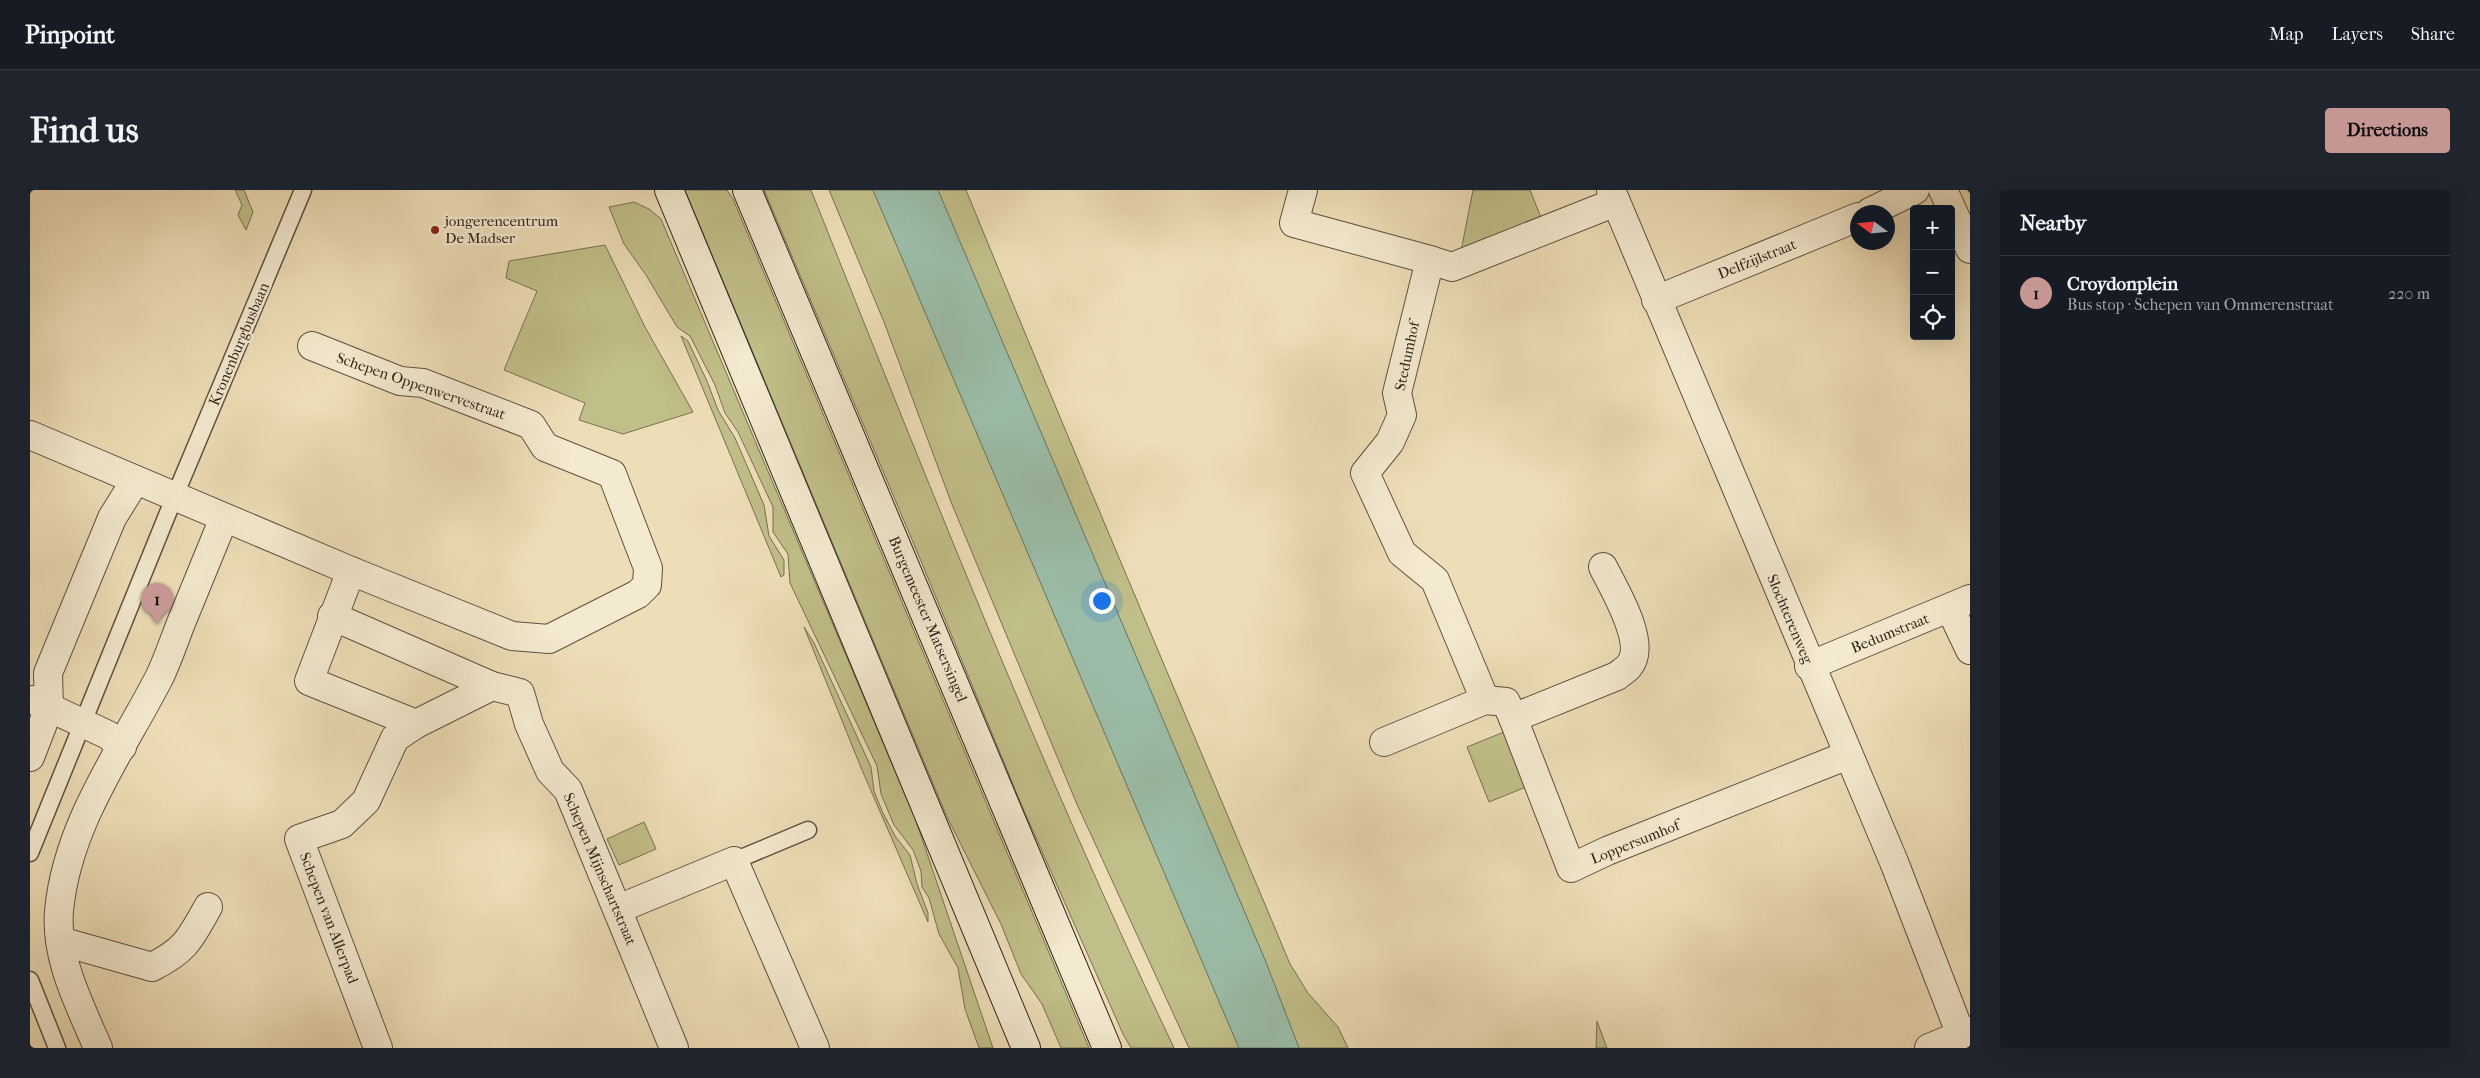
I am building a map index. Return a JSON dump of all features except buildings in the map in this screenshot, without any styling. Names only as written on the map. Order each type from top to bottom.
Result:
[{"type":"street","points":[[669,190],[1026,1048]]},
{"type":"street","name":"Burgemeester Matsersingel","points":[[747,190],[1108,1048]]},
{"type":"street","points":[[1303,190],[1294,223],[1452,267],[1614,196]]},
{"type":"street","points":[[1884,205],[1915,190]]},
{"type":"street","points":[[1943,190],[1970,249]]},
{"type":"street","name":"Slochterenweg","points":[[1614,196],[1966,1038]]},
{"type":"street","name":"Delfzijlstraat","points":[[1656,300],[1850,221]]},
{"type":"street","name":"Stedumhof","points":[[1430,260],[1397,393],[1402,415],[1390,442],[1365,473],[1402,553],[1435,580],[1486,700]]},
{"type":"street","name":"Schepen Oppenwervestraat","points":[[30,435],[104,465],[174,498],[512,636],[549,639],[638,594],[647,585],[648,568],[612,474],[546,448],[531,425],[423,383],[400,381],[312,346]]},
{"type":"street","points":[[30,757],[40,703],[48,673],[112,518],[135,481]]},
{"type":"street","points":[[98,1048],[67,973],[60,942],[59,912],[65,876],[74,845],[104,774],[122,747],[161,674],[224,518]]},
{"type":"street","points":[[1512,718],[1617,676],[1630,666],[1635,652],[1634,636],[1604,567]]},
{"type":"street","points":[[351,571],[332,616],[309,681],[416,724],[492,686]]},
{"type":"street","points":[[1960,604],[1970,650]]},
{"type":"street","name":"Bedumstraat","points":[[1809,666],[1960,604]]},
{"type":"street","points":[[332,616],[492,686]]},
{"type":"street","name":"Schepen Mijnschartstraat","points":[[492,686],[520,693],[529,724],[550,771],[568,790],[674,1048]]},
{"type":"street","points":[[1384,742],[1486,700]]},
{"type":"street","name":"Loppersumhof","points":[[1486,700],[1506,702],[1571,868],[1606,851],[1848,755]]},
{"type":"street","points":[[40,703],[108,735],[122,747]]},
{"type":"street","name":"Schepen van Allerpad","points":[[378,1048],[299,839],[342,824],[360,807],[366,801],[395,738],[416,724]]},
{"type":"street","points":[[618,909],[734,861],[815,1048]]},
{"type":"street","points":[[60,942],[152,967],[173,956],[188,942],[208,907]]},
{"type":"street","points":[[1928,1048],[1966,1038]]},
{"type":"lane","name":"Kronenburgbusbaan","points":[[30,853],[174,498],[303,190]]},
{"type":"lane","points":[[734,861],[808,830]]},
{"type":"lane","points":[[30,980],[57,1048]]},
{"type":"shaded area","points":[[235,190],[244,190],[253,212],[246,230],[238,215],[242,205]]},
{"type":"shaded area","points":[[685,190],[727,190],[733,199],[1089,1048],[1061,1048],[1042,1004],[1021,974],[1001,924],[947,817]]},
{"type":"shaded area","points":[[764,190],[811,190],[941,514],[1031,729],[1077,836],[1174,1048],[1131,1048],[1123,1034],[1021,804],[921,561]]},
{"type":"shaded area","points":[[829,190],[873,190],[1239,1048],[1189,1048],[1076,802],[951,502],[884,322]]},
{"type":"shaded area","points":[[873,190],[938,190],[1265,960],[1299,1048],[1239,1048]]},
{"type":"shaded area","points":[[938,190],[966,190],[1290,964],[1308,993],[1338,1027],[1348,1048],[1299,1048],[1265,960]]},
{"type":"shaded area","points":[[1473,190],[1530,190],[1542,220],[1461,251]]},
{"type":"shaded area","points":[[634,202],[649,209],[661,219],[915,818],[993,1048],[979,1048],[965,1009],[958,968],[939,934],[929,898],[922,887],[921,871],[913,850],[894,825],[881,794],[877,766],[790,583],[788,554],[773,532],[773,507],[738,432],[725,413],[715,385],[690,336],[677,327],[646,275],[624,244],[609,207]]},
{"type":"shaded area","points":[[605,245],[645,327],[693,412],[623,434],[579,420],[585,403],[504,370],[537,291],[506,278],[509,261]]},
{"type":"shaded area","points":[[681,336],[688,341],[718,410],[735,438],[764,505],[769,536],[784,560],[784,575],[781,577]]},
{"type":"shaded area","points":[[804,627],[814,643],[871,767],[874,791],[882,811],[895,836],[910,855],[917,884],[928,913],[928,922],[862,770]]},
{"type":"shaded area","points":[[1504,732],[1526,787],[1489,802],[1467,747]]},
{"type":"shaded area","points":[[644,822],[656,849],[619,865],[607,839]]},
{"type":"shaded area","points":[[1597,1021],[1607,1048],[1596,1048]]},
{"type":"place","name":"jongerencentrum De Madser","points":[[435,230]]},
{"type":"place","name":"Croydonplein","points":[[157,624]]}]
